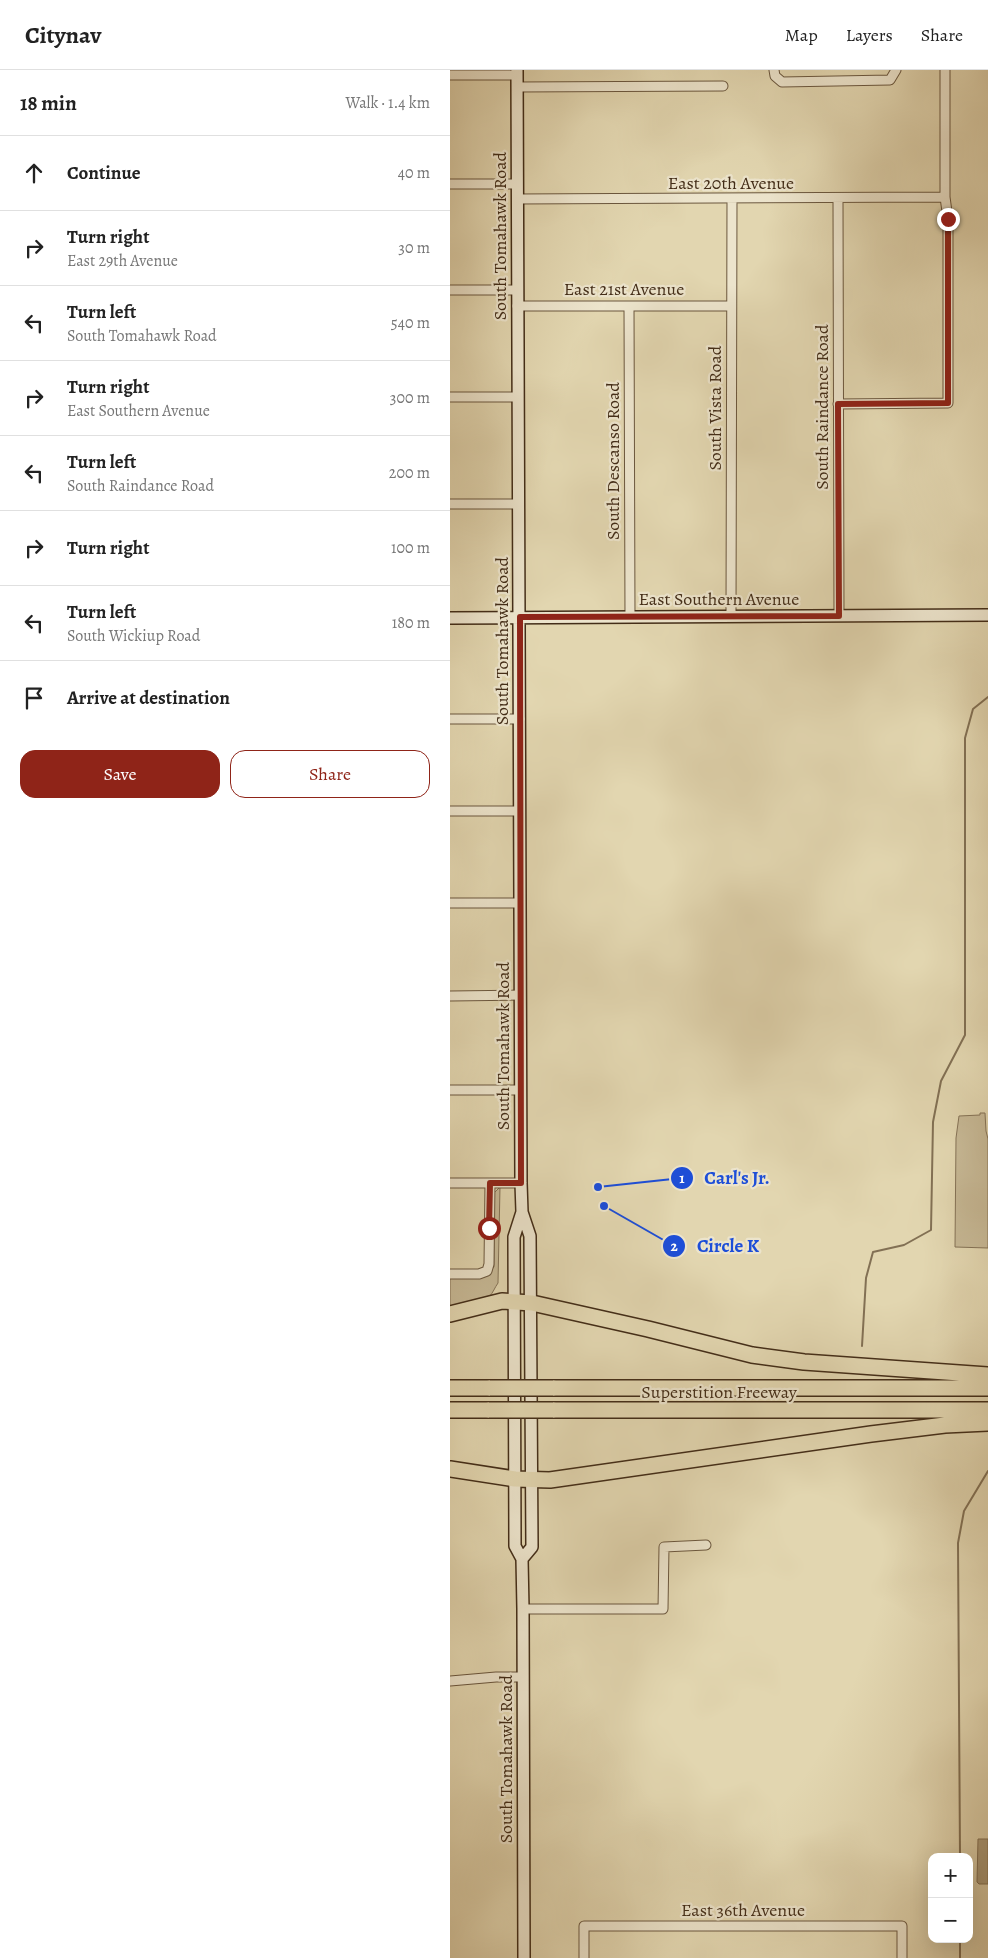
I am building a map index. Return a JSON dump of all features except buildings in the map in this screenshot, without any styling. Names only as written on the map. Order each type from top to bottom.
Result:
[{"type":"highway","points":[[450,1314],[502,1301],[532,1303],[752,1355],[804,1362],[988,1375]]},
{"type":"highway","name":"Superstition Freeway","points":[[450,1388],[988,1388]]},
{"type":"highway","name":"Superstition Freeway","points":[[450,1410],[988,1410]]},
{"type":"highway","points":[[450,1469],[515,1479],[550,1480],[890,1432],[945,1425],[988,1423]]},
{"type":"main road","name":"South Tomahawk Road","points":[[517,77],[521,1183],[522,1212],[530,1236],[532,1303],[532,1547],[522,1560]]},
{"type":"main road","name":"East Southern Avenue","points":[[450,618],[988,615]]},
{"type":"main road","name":"South Tomahawk Road","points":[[522,1212],[514,1237],[516,1546],[522,1560],[523,1609],[524,1958]]},
{"type":"street","points":[[774,70],[778,79],[782,82],[890,80],[896,70]]},
{"type":"street","points":[[847,70],[847,81]]},
{"type":"street","points":[[838,404],[948,403],[948,219],[945,197],[945,70]]},
{"type":"street","points":[[450,75],[723,86]]},
{"type":"street","points":[[450,184],[517,184]]},
{"type":"street","name":"East 20th Avenue","points":[[517,199],[945,197]]},
{"type":"street","name":"South Vista Road","points":[[731,616],[732,199]]},
{"type":"street","name":"South Raindance Road","points":[[838,199],[839,616]]},
{"type":"street","points":[[450,290],[517,290]]},
{"type":"street","name":"East 21st Avenue","points":[[517,306],[731,306]]},
{"type":"street","name":"South Descanso Road","points":[[629,306],[630,617]]},
{"type":"street","points":[[450,397],[518,397]]},
{"type":"street","points":[[450,504],[518,504]]},
{"type":"street","points":[[450,719],[520,719]]},
{"type":"street","points":[[450,811],[520,811]]},
{"type":"street","points":[[450,903],[520,903]]},
{"type":"street","points":[[450,996],[520,995]]},
{"type":"street","points":[[450,1090],[520,1090]]},
{"type":"street","points":[[450,1183],[521,1183]]},
{"type":"street","points":[[450,1274],[479,1274],[487,1271],[489,1264],[490,1183]]},
{"type":"street","points":[[523,1609],[663,1609],[664,1547],[706,1545]]},
{"type":"street","points":[[450,1682],[496,1677],[523,1677]]},
{"type":"street","name":"East 36th Avenue","points":[[584,1958],[584,1926],[902,1926],[902,1958]]},
{"type":"shaded area","points":[[980,1113],[985,1113],[988,1139],[988,1248],[955,1247],[956,1138],[959,1116],[980,1115]]},
{"type":"shaded area","points":[[500,1187],[498,1283],[490,1295],[481,1302],[450,1306],[450,1278],[485,1277],[494,1267],[494,1193]]},
{"type":"shaded area","points":[[978,1839],[988,1839],[988,1884],[979,1884],[977,1882]]},
{"type":"waterway","points":[[862,1346],[866,1278],[873,1252],[904,1245],[931,1230],[933,1122],[941,1081],[965,1035],[965,738],[973,709],[988,697]]},
{"type":"waterway","points":[[960,1853],[958,1543],[964,1511],[988,1471]]},
{"type":"waterway","points":[[960,1943],[960,1958]]},
{"type":"place","name":"Carl's Jr.","points":[[598,1187]]},
{"type":"place","name":"Circle K","points":[[604,1206]]},
{"type":"route","points":[[489,1228],[490,1183],[521,1183],[520,617],[839,616],[838,404],[948,403],[948,219]]}]
